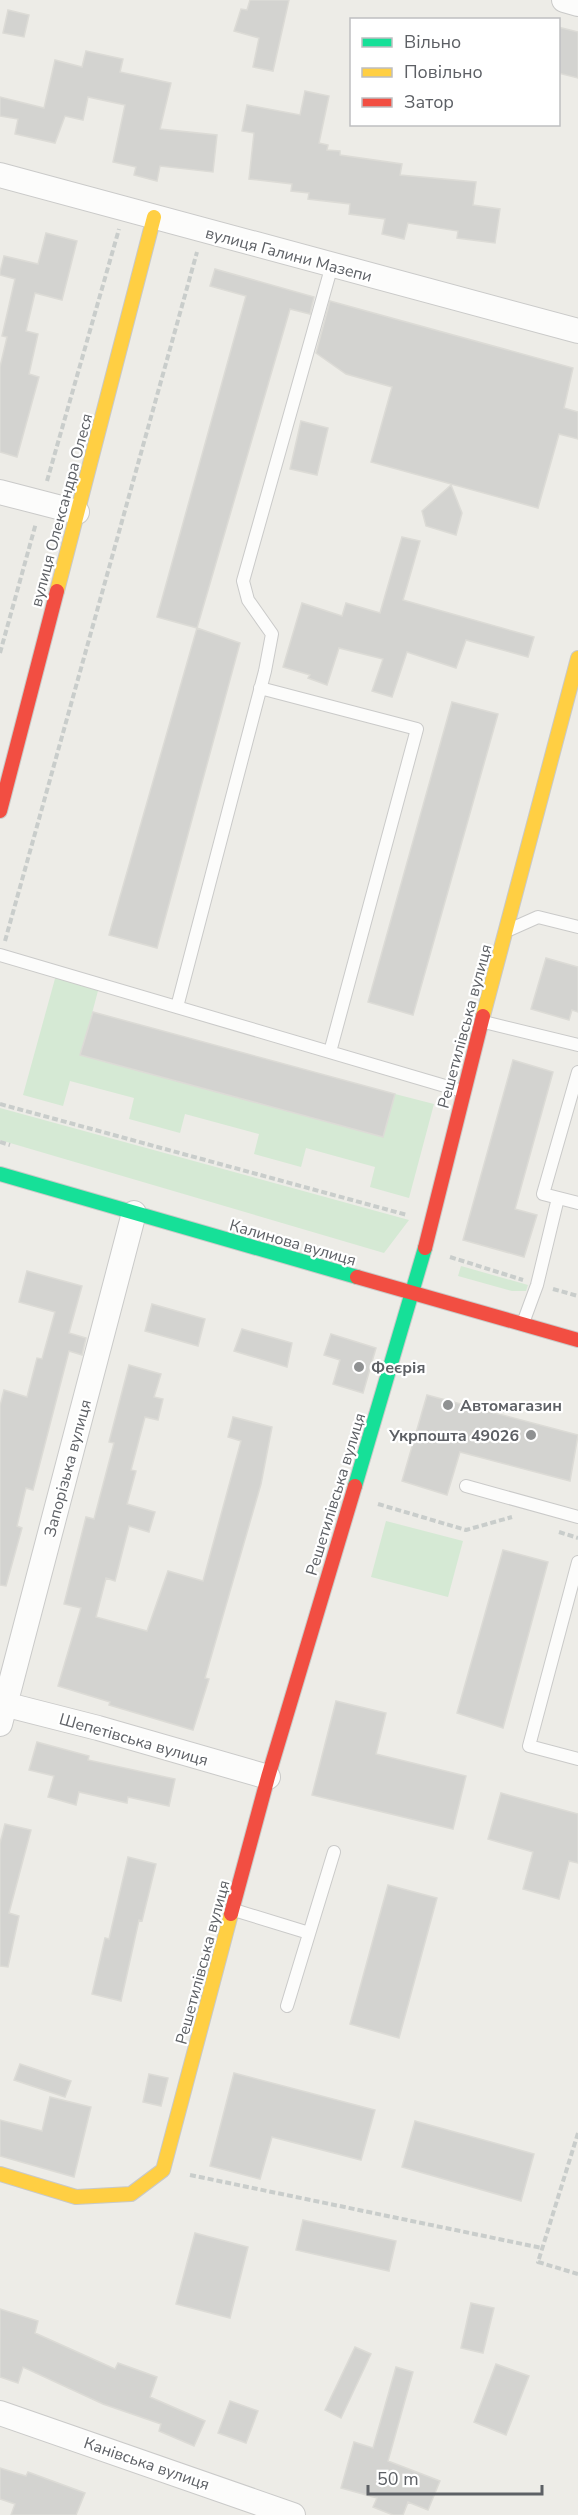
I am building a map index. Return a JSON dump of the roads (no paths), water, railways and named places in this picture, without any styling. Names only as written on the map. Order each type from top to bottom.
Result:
[{"type":"street","points":[[564,0],[578,4]]},
{"type":"street","name":"вулиця Галини Мазепи","points":[[0,175],[578,332]]},
{"type":"street","name":"вулиця Олександра Олеся","points":[[0,811],[154,218]]},
{"type":"street","points":[[0,492],[77,512]]},
{"type":"street","name":"Решетилівська вулиця","points":[[0,2174],[76,2197],[131,2194],[163,2170],[268,1777],[412,1294],[506,932],[568,737],[578,658]]},
{"type":"street","name":"Калинова вулиця","points":[[0,1174],[578,1340]]},
{"type":"street","name":"Запорізька вулиця","points":[[2,1710],[134,1213]]},
{"type":"street","name":"Шепетівська вулиця","points":[[2,1710],[98,1728],[268,1777]]},
{"type":"street","name":"Канівська вулиця","points":[[0,2413],[293,2515]]},
{"type":"lane","points":[[177,1007],[261,688],[272,634],[248,600],[243,581],[332,265]]},
{"type":"lane","points":[[261,688],[417,729],[330,1052]]},
{"type":"lane","points":[[506,932],[538,917],[578,927]]},
{"type":"lane","points":[[1,955],[463,1092]]},
{"type":"lane","points":[[483,1021],[578,1045]]},
{"type":"lane","points":[[578,1072],[543,1194],[578,1203]]},
{"type":"lane","points":[[523,1324],[537,1284],[558,1198]]},
{"type":"lane","points":[[466,1486],[578,1517]]},
{"type":"lane","points":[[578,1562],[529,1746],[578,1759]]},
{"type":"lane","points":[[287,2006],[334,1852]]},
{"type":"lane","points":[[233,1910],[309,1933]]},
{"type":"place","name":"Феєрія","points":[[359,1367]]},
{"type":"place","name":"Автомагазин","points":[[448,1405]]},
{"type":"place","name":"Укрпошта 49026","points":[[531,1435]]}]
